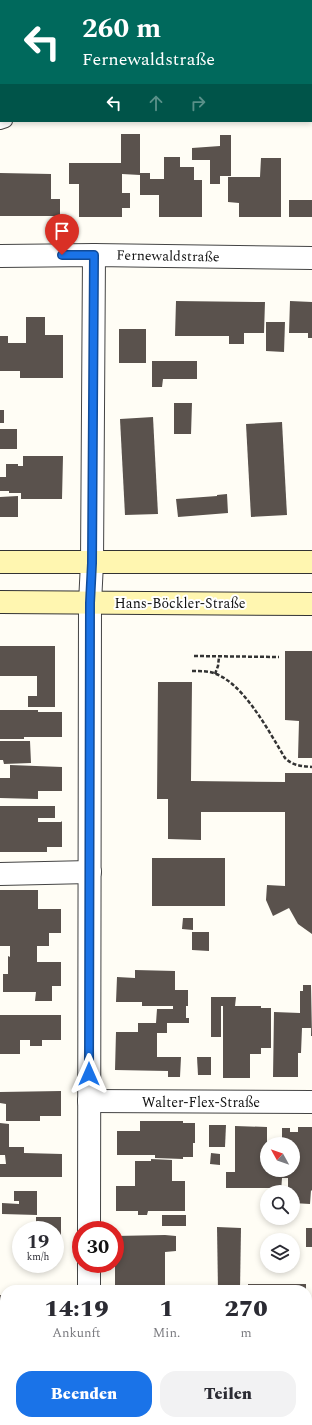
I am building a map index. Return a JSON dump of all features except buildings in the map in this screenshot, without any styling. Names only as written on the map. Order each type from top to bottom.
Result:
[{"type":"main road","points":[[0,562],[312,562]]},
{"type":"main road","name":"Hans-Böckler-Straße","points":[[0,602],[312,604]]},
{"type":"street","name":"Fernewaldstraße","points":[[0,256],[94,255],[312,258]]},
{"type":"street","points":[[89,1221],[90,603],[92,563],[94,255]]},
{"type":"street","points":[[0,874],[90,872]]},
{"type":"street","name":"Walter-Flex-Straße","points":[[89,1101],[312,1102]]},
{"type":"street","points":[[89,1273],[89,1285]]},
{"type":"path","points":[[194,656],[279,657]]},
{"type":"path","points":[[215,674],[219,656]]},
{"type":"path","points":[[192,672],[204,671],[215,674],[228,681],[251,704],[285,758],[290,763],[299,766],[312,767]]},
{"type":"route","points":[[62,255],[94,255],[92,563],[90,603],[91,734],[89,1074]]}]
